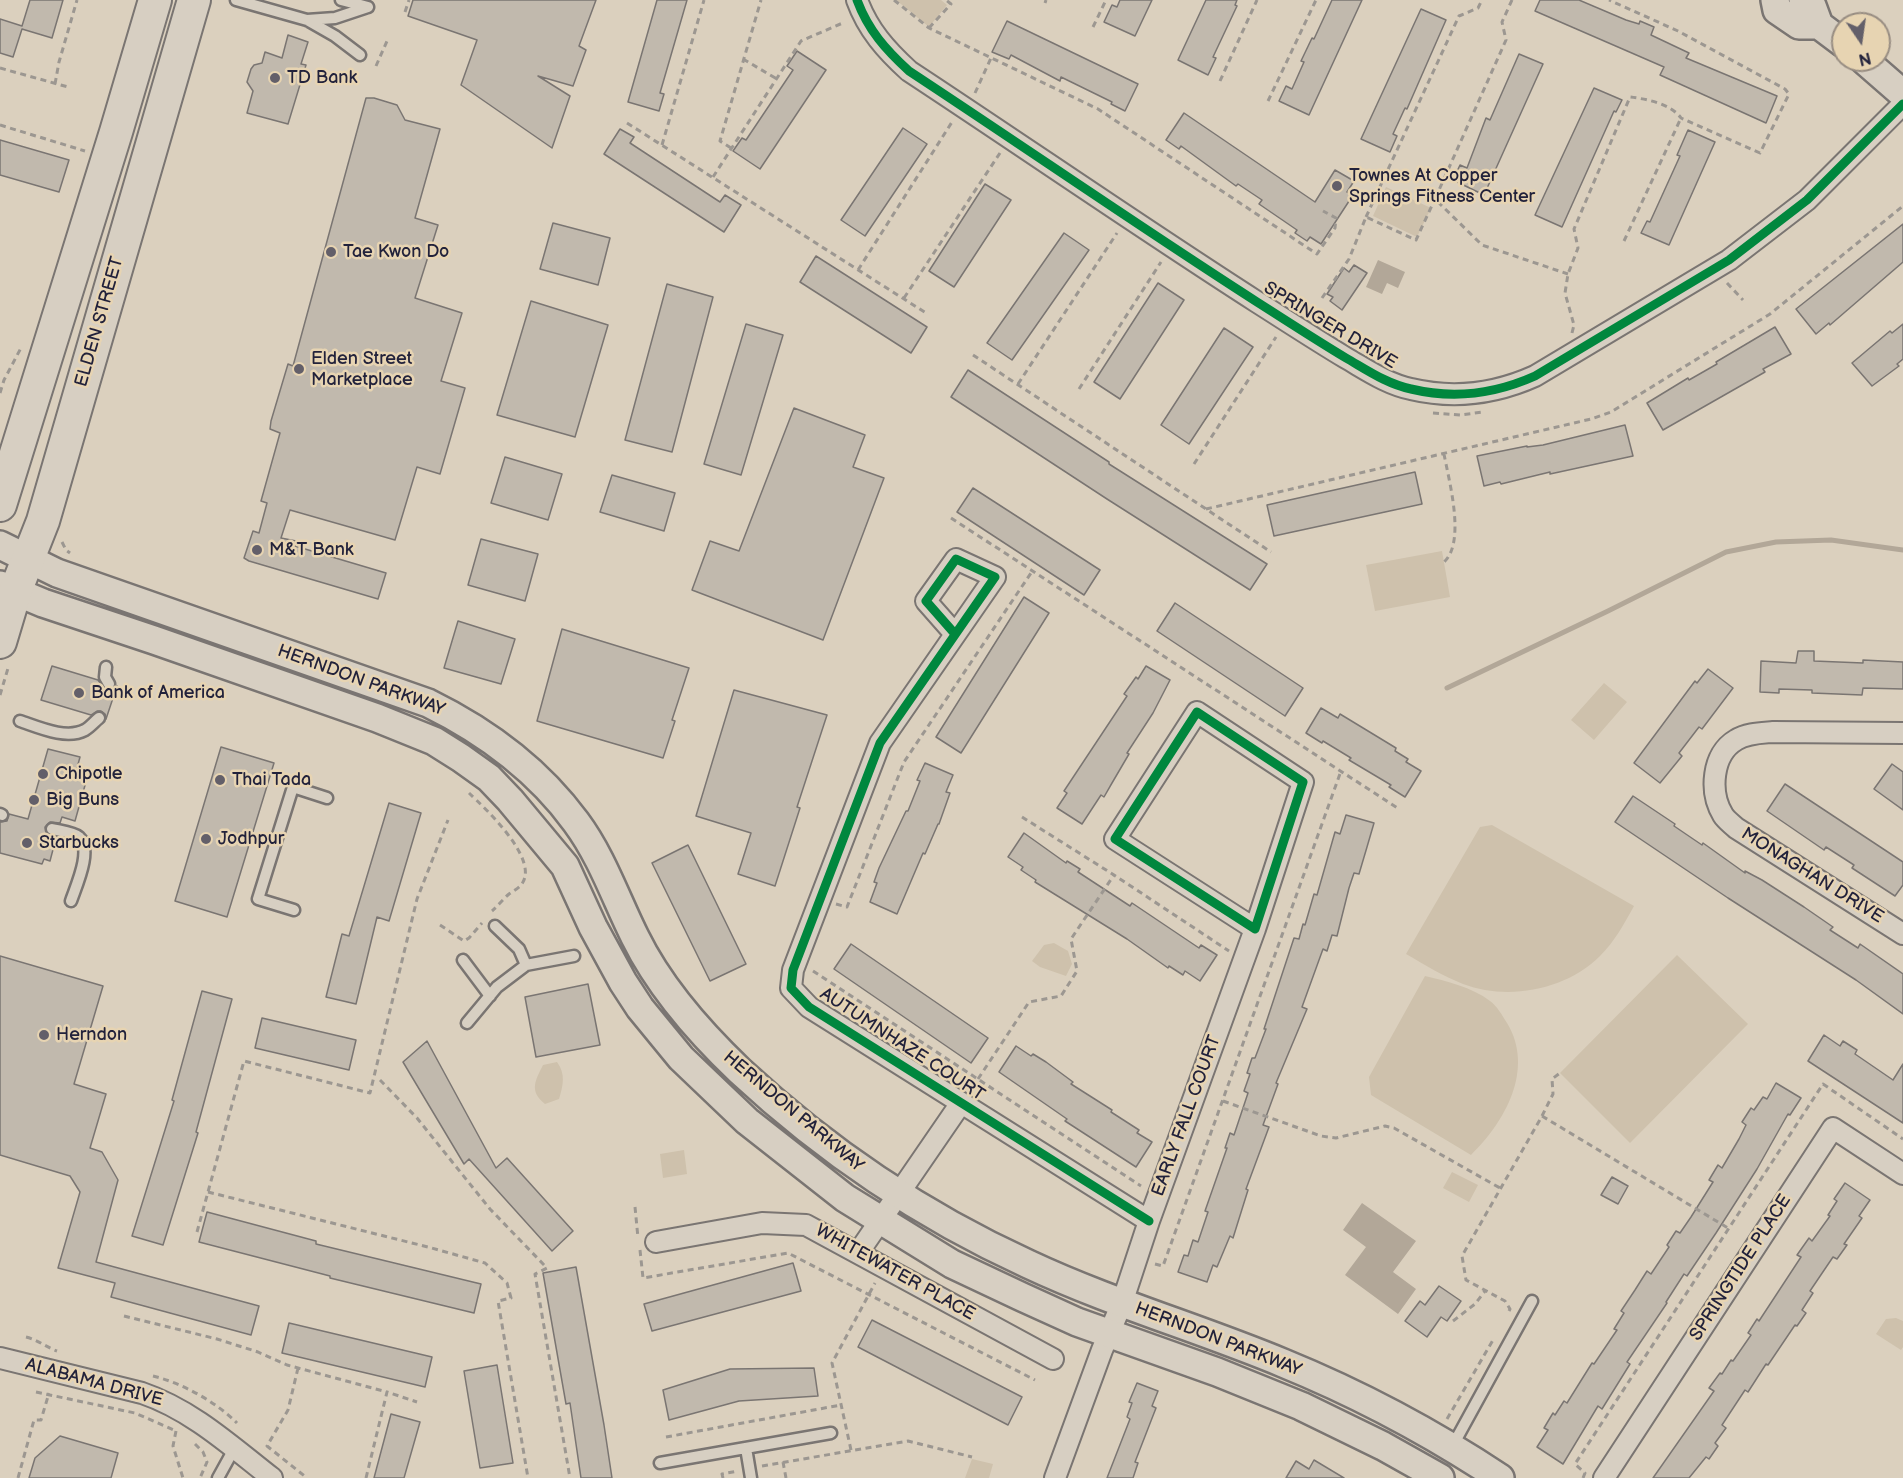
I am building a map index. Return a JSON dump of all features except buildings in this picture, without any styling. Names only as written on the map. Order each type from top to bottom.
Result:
[{"type":"main road","points":[[0,505],[155,0]]},
{"type":"main road","name":"ELDEN STREET","points":[[5,653],[8,589],[28,558],[43,521],[194,0]]},
{"type":"main road","points":[[1775,0],[1777,10],[1799,25],[1819,25]]},
{"type":"main road","points":[[1803,0],[1812,6],[1819,25],[1831,34]]},
{"type":"main road","points":[[1878,72],[1903,94]]},
{"type":"main road","name":"HERNDON PARKWAY","points":[[0,545],[57,573],[428,704],[458,718],[506,750],[537,777],[576,822],[610,881],[635,938],[650,964],[687,1016],[762,1091],[839,1153],[898,1194],[945,1222],[1026,1264],[1122,1303],[1284,1363],[1397,1416],[1452,1447],[1500,1478]]},
{"type":"main road","name":"HERNDON PARKWAY","points":[[8,589],[377,718],[434,741],[489,778],[565,866],[597,936],[623,982],[640,1008],[681,1058],[723,1100],[772,1142],[846,1198],[952,1264],[979,1277],[1059,1314],[1217,1372],[1301,1407],[1383,1446],[1440,1478]]},
{"type":"street","name":"SPRINGER DRIVE","points":[[857,0],[878,40],[909,71],[1148,232],[1308,335],[1382,379],[1411,390],[1441,394],[1489,392],[1535,376],[1729,260],[1807,200],[1903,104]]},
{"type":"street","name":"AUTUMNHAZE COURT","points":[[955,634],[880,743],[793,970],[791,988],[809,1007],[1149,1221]]},
{"type":"street","name":"EARLY FALL COURT","points":[[1055,1478],[1122,1303],[1149,1221],[1255,929],[1303,782],[1197,712],[1115,839],[1255,929]]},
{"type":"street","name":"MONAGHAN DRIVE","points":[[1903,733],[1773,732],[1752,734],[1736,740],[1725,751],[1716,765],[1714,781],[1723,815],[1736,828],[1903,934]]},
{"type":"street","points":[[858,1253],[961,1103]]},
{"type":"street","name":"SPRINGTIDE PLACE","points":[[1604,1478],[1833,1128],[1903,1174]]},
{"type":"street","name":"WHITEWATER PLACE","points":[[656,1242],[762,1223],[806,1225],[1053,1359]]},
{"type":"street","name":"ALABAMA DRIVE","points":[[0,1358],[160,1399],[194,1418],[272,1478]]},
{"type":"lane","points":[[236,0],[307,20],[335,36],[360,55]]},
{"type":"lane","points":[[307,20],[335,18],[368,7],[341,0]]},
{"type":"lane","points":[[20,721],[65,734],[88,729],[93,719]]},
{"type":"lane","points":[[294,910],[258,899],[293,787],[327,798]]},
{"type":"lane","points":[[52,829],[78,836],[84,844],[86,853],[71,901]]},
{"type":"lane","points":[[495,926],[519,949],[526,965]]},
{"type":"lane","points":[[467,1023],[497,987],[526,965],[573,956]]},
{"type":"lane","points":[[463,960],[490,996]]},
{"type":"lane","points":[[1452,1447],[1532,1301]]},
{"type":"lane","points":[[660,1463],[831,1434]]},
{"type":"lane","points":[[746,1448],[751,1473]]},
{"type":"lane","points":[[219,1478],[234,1449]]},
{"type":"path","points":[[55,84],[77,0]]},
{"type":"path","points":[[405,12],[409,0]]},
{"type":"path","points":[[662,145],[704,0]]},
{"type":"path","points":[[732,148],[720,141],[761,0]]},
{"type":"path","points":[[894,0],[929,28],[1098,110],[1317,254],[1335,228],[1336,218],[1323,211]]},
{"type":"path","points":[[929,28],[951,4],[946,0]]},
{"type":"path","points":[[1093,27],[1106,0]]},
{"type":"path","points":[[1220,81],[1257,0]]},
{"type":"path","points":[[1268,101],[1316,0]]},
{"type":"path","points":[[1322,298],[1349,259],[1366,217],[1460,16],[1478,8],[1482,0]]},
{"type":"path","points":[[1366,217],[1416,240],[1506,40],[1502,22],[1512,0]]},
{"type":"path","points":[[1564,339],[1572,332],[1574,325],[1565,293],[1568,274],[1578,248],[1574,230],[1630,97],[1648,100],[1678,113],[1681,118],[1760,153],[1789,94],[1785,89],[1678,31],[1609,0]]},
{"type":"path","points":[[713,177],[801,41],[845,22]]},
{"type":"path","points":[[376,66],[387,41]]},
{"type":"path","points":[[984,99],[975,93],[991,58]]},
{"type":"path","points":[[743,59],[777,79]]},
{"type":"path","points":[[0,68],[68,87]]},
{"type":"path","points":[[1624,241],[1681,118]]},
{"type":"path","points":[[858,270],[952,122]]},
{"type":"path","points":[[627,123],[926,313]]},
{"type":"path","points":[[0,125],[93,153]]},
{"type":"path","points":[[904,298],[1001,151]]},
{"type":"path","points":[[1435,200],[1482,245],[1568,274]]},
{"type":"path","points":[[1206,509],[1591,419],[1611,412],[1770,314],[1903,206]]},
{"type":"path","points":[[1018,384],[1118,231]]},
{"type":"path","points":[[1079,389],[1163,260]]},
{"type":"path","points":[[1194,464],[1277,335]]},
{"type":"path","points":[[0,393],[4,380],[27,339]]},
{"type":"path","points":[[973,355],[1271,552]]},
{"type":"path","points":[[1444,454],[1456,512],[1450,555],[1444,562]]},
{"type":"path","points":[[951,518],[1399,809]]},
{"type":"path","points":[[59,538],[66,550],[74,555]]},
{"type":"path","points":[[833,904],[847,907],[904,762],[1033,570]]},
{"type":"path","points":[[0,695],[5,653]]},
{"type":"path","points":[[1150,1263],[1163,1266],[1341,771]]},
{"type":"path","points":[[440,925],[464,940],[469,938],[507,895],[523,884],[526,872],[524,861],[512,840],[465,789]]},
{"type":"path","points":[[1022,817],[1230,952]]},
{"type":"path","points":[[196,1232],[244,1061],[370,1093],[417,899],[448,820]]},
{"type":"path","points":[[978,1079],[1029,1002],[1061,996],[1077,971],[1071,939],[1114,875]]},
{"type":"path","points":[[807,968],[1158,1197]]},
{"type":"path","points":[[1506,1316],[1510,1309],[1505,1301],[1466,1280],[1462,1256],[1542,1116],[1553,1094],[1552,1079],[1560,1073]]},
{"type":"path","points":[[380,1080],[417,1118],[490,1209],[548,1268],[534,1274],[570,1478]]},
{"type":"path","points":[[1223,1101],[1321,1136],[1336,1138],[1385,1126],[1394,1128],[1500,1189]]},
{"type":"path","points":[[1542,1116],[1728,1228],[1575,1464],[1585,1473],[1583,1478]]},
{"type":"path","points":[[208,1192],[485,1263],[507,1283],[511,1298],[498,1301],[528,1478]]},
{"type":"path","points":[[635,1207],[642,1278],[788,1253],[1035,1380]]},
{"type":"path","points":[[851,1450],[832,1363],[876,1282]]},
{"type":"path","points":[[1453,1321],[1475,1304],[1485,1291]]},
{"type":"path","points":[[124,1316],[258,1352],[298,1368],[417,1401]]},
{"type":"path","points":[[1447,1419],[1494,1337]]},
{"type":"path","points":[[298,1368],[288,1410],[267,1446],[306,1478]]},
{"type":"path","points":[[36,1392],[135,1413],[176,1431],[185,1438]]},
{"type":"path","points":[[366,1478],[387,1392]]},
{"type":"path","points":[[18,1478],[34,1420],[41,1420],[49,1393]]},
{"type":"path","points":[[666,1437],[841,1405]]},
{"type":"path","points":[[176,1431],[173,1446],[183,1478]]},
{"type":"path","points":[[190,1441],[203,1452],[207,1462],[200,1478]]},
{"type":"path","points":[[751,1473],[783,1462],[908,1441],[972,1457]]},
{"type":"path","points":[[783,1462],[786,1478]]},
{"type":"shaded area","points":[[896,0],[941,0],[947,5],[929,27]]},
{"type":"shaded area","points":[[1386,187],[1431,208],[1417,237],[1373,216]]},
{"type":"shaded area","points":[[1378,260],[1405,272],[1398,288],[1387,283],[1382,294],[1366,287]]},
{"type":"shaded area","points":[[1442,551],[1450,597],[1375,611],[1366,565]]},
{"type":"shaded area","points":[[1604,683],[1627,702],[1594,740],[1571,720]]},
{"type":"shaded area","points":[[1492,825],[1634,906],[1619,932],[1600,956],[1571,977],[1536,989],[1499,992],[1463,984],[1406,954],[1480,827]]},
{"type":"shaded area","points":[[1054,943],[1068,951],[1072,964],[1066,976],[1040,967],[1032,961],[1044,945]]},
{"type":"shaded area","points":[[1677,955],[1748,1024],[1630,1143],[1560,1073]]},
{"type":"shaded area","points":[[1425,976],[1467,988],[1490,1001],[1507,1023],[1515,1041],[1518,1058],[1517,1076],[1512,1094],[1495,1127],[1471,1155],[1371,1095],[1369,1077]]},
{"type":"shaded area","points":[[557,1062],[563,1076],[559,1099],[545,1104],[535,1090],[536,1081],[543,1065]]},
{"type":"shaded area","points":[[684,1150],[687,1174],[663,1178],[660,1154]]},
{"type":"shaded area","points":[[1452,1172],[1478,1185],[1469,1202],[1443,1188]]},
{"type":"shaded area","points":[[1362,1203],[1416,1241],[1393,1272],[1416,1289],[1398,1314],[1345,1275],[1366,1247],[1343,1230]]},
{"type":"shaded area","points":[[1896,1318],[1903,1321],[1901,1350],[1876,1334],[1886,1319]]},
{"type":"shaded area","points":[[972,1459],[993,1464],[989,1478],[965,1478]]},
{"type":"waterway","points":[[1447,688],[1726,552],[1776,542],[1831,540],[1903,550]]},
{"type":"cycle path","points":[[857,0],[861,11],[879,39],[909,71],[1213,274],[1346,358],[1394,384],[1442,394],[1489,391],[1535,376],[1729,260],[1807,200],[1903,104]]},
{"type":"cycle path","points":[[955,634],[926,601],[956,559],[995,577],[880,743],[793,970],[791,988],[809,1007],[1149,1221]]},
{"type":"cycle path","points":[[1197,712],[1303,782],[1255,929],[1115,839],[1197,712]]},
{"type":"place","name":"TD Bank","points":[[275,78]]},
{"type":"place","name":"Townes At Copper Springs Fitness Center","points":[[1337,186]]},
{"type":"place","name":"Tae Kwon Do","points":[[331,252]]},
{"type":"place","name":"Elden Street Marketplace","points":[[299,369]]},
{"type":"place","name":"M&T Bank","points":[[257,550]]},
{"type":"place","name":"Bank of America","points":[[79,693]]},
{"type":"place","name":"Chipotle","points":[[43,774]]},
{"type":"place","name":"Thai Tada","points":[[220,780]]},
{"type":"place","name":"Big Buns","points":[[34,800]]},
{"type":"place","name":"Jodhpur","points":[[206,839]]},
{"type":"place","name":"Starbucks","points":[[27,843]]},
{"type":"place","name":"Herndon","points":[[44,1035]]}]
